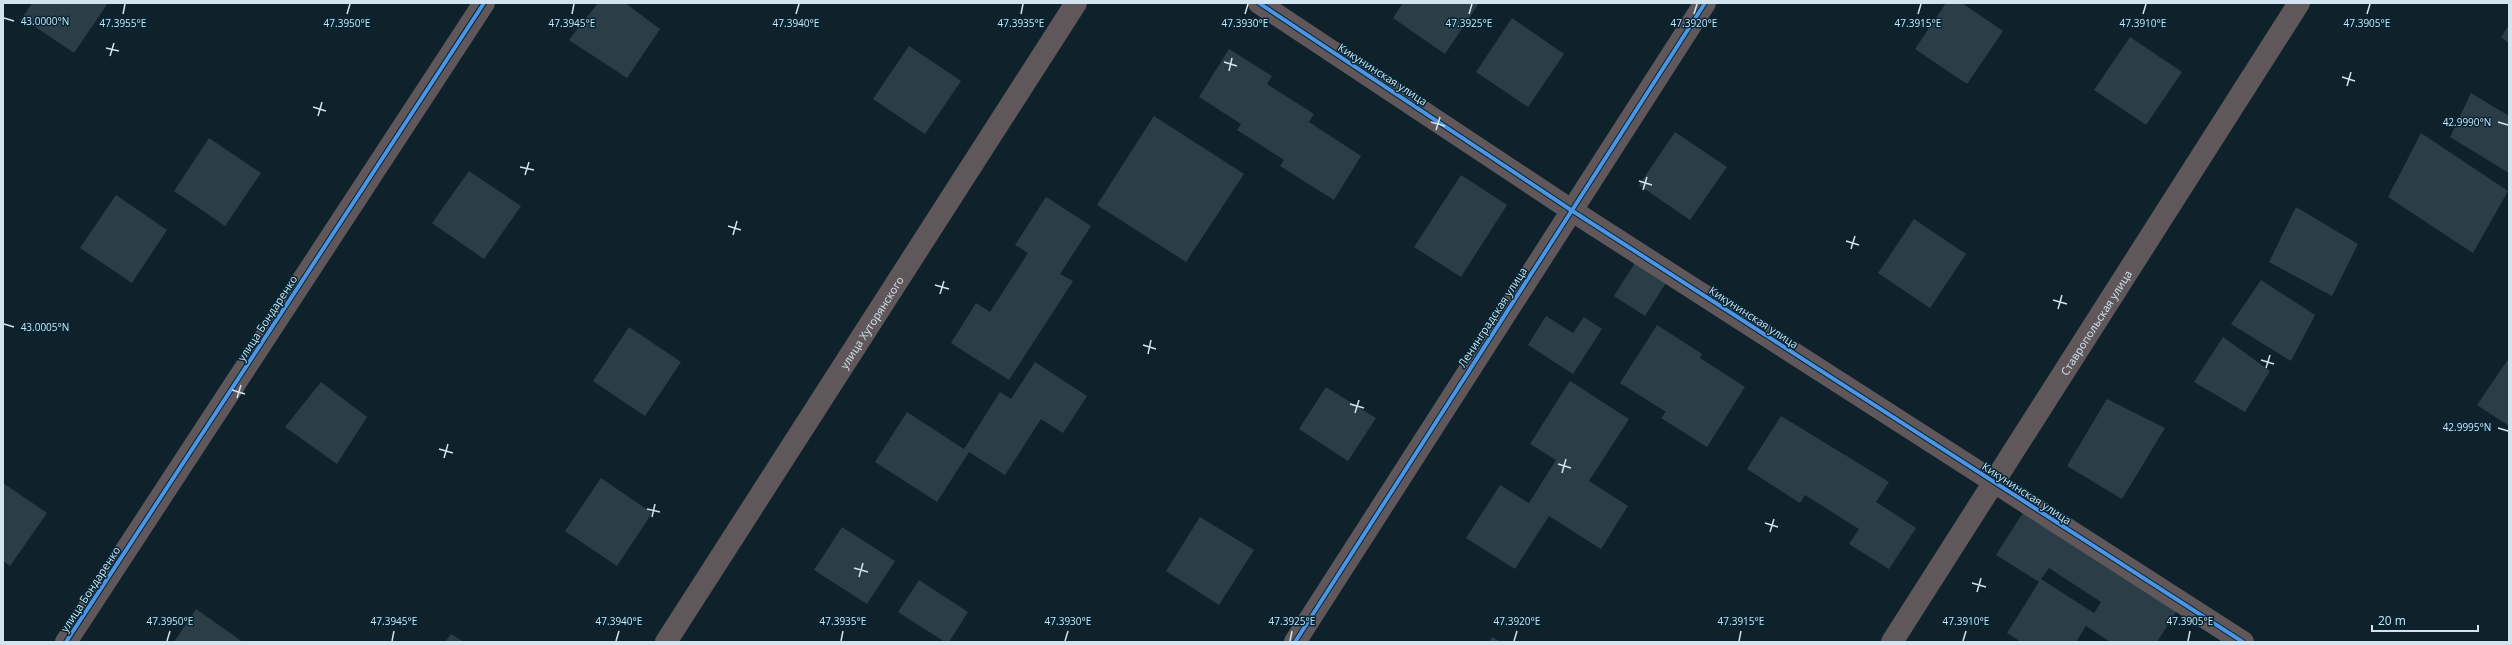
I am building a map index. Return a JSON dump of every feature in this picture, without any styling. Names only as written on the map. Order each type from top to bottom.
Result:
[{"type":"street","name":"улица Бондаренко","points":[[66,642],[484,3]]},
{"type":"street","name":"улица Хуторянского","points":[[666,642],[1076,3]]},
{"type":"street","name":"Кикунинская улица","points":[[1259,3],[1571,210],[2243,642]]},
{"type":"street","name":"Ленинградская улица","points":[[1295,642],[1705,3]]},
{"type":"street","name":"Ставропольская улица","points":[[1892,642],[2299,3]]},
{"type":"building","points":[[32,3],[108,3],[74,53],[22,18]]},
{"type":"building","points":[[598,3],[625,3],[660,29],[627,78],[569,40]]},
{"type":"building","points":[[1403,3],[1479,3],[1445,54],[1393,18]]},
{"type":"building","points":[[1946,3],[1962,3],[2003,31],[1967,84],[1915,49]]},
{"type":"building","points":[[1512,18],[1564,54],[1528,107],[1476,72]]},
{"type":"building","points":[[2509,25],[2509,43],[2501,37]]},
{"type":"building","points":[[2130,37],[2182,72],[2146,125],[2094,90]]},
{"type":"building","points":[[909,46],[961,81],[925,134],[873,99]]},
{"type":"building","points":[[1229,49],[1272,76],[1267,84],[1314,114],[1309,122],[1361,156],[1334,200],[1280,166],[1284,160],[1237,130],[1241,124],[1199,97]]},
{"type":"building","points":[[2471,93],[2509,116],[2509,173],[2450,137]]},
{"type":"building","points":[[1154,116],[1244,174],[1186,262],[1097,205]]},
{"type":"building","points":[[1675,132],[1727,167],[1690,220],[1639,185]]},
{"type":"building","points":[[2421,133],[2508,191],[2473,253],[2388,197]]},
{"type":"building","points":[[209,138],[261,173],[225,226],[174,191]]},
{"type":"building","points":[[469,171],[521,206],[484,259],[432,223]]},
{"type":"building","points":[[1461,175],[1507,205],[1461,277],[1414,247]]},
{"type":"building","points":[[116,195],[167,230],[132,283],[80,248]]},
{"type":"building","points":[[1046,197],[1091,226],[1060,274],[1073,281],[1009,380],[951,343],[976,303],[990,312],[1028,253],[1015,245]]},
{"type":"building","points":[[2296,207],[2358,244],[2332,296],[2269,262]]},
{"type":"building","points":[[1914,219],[1966,254],[1930,308],[1878,273]]},
{"type":"building","points":[[1638,258],[1669,278],[1645,316],[1614,296]]},
{"type":"building","points":[[2261,280],[2315,315],[2291,361],[2231,324]]},
{"type":"building","points":[[1546,316],[1573,333],[1584,317],[1602,329],[1573,374],[1528,345]]},
{"type":"building","points":[[1657,325],[1702,354],[1700,358],[1745,387],[1707,447],[1661,418],[1666,412],[1620,383]]},
{"type":"building","points":[[629,327],[681,362],[645,416],[593,381]]},
{"type":"building","points":[[2223,337],[2270,371],[2245,412],[2194,382]]},
{"type":"building","points":[[2509,358],[2509,426],[2477,405]]},
{"type":"building","points":[[1035,362],[1087,396],[1063,433],[1041,419],[1005,475],[969,452],[937,502],[875,462],[907,412],[964,449],[1000,392],[1011,399]]},
{"type":"building","points":[[1570,381],[1629,419],[1589,481],[1628,506],[1601,549],[1549,516],[1515,569],[1466,538],[1500,485],[1529,503],[1556,460],[1530,444]]},
{"type":"building","points":[[321,382],[367,417],[337,464],[285,427]]},
{"type":"building","points":[[1326,387],[1376,418],[1348,461],[1299,429]]},
{"type":"building","points":[[2107,399],[2165,428],[2122,499],[2067,466]]},
{"type":"building","points":[[1781,416],[1889,482],[1876,502],[1916,528],[1889,569],[1849,544],[1859,529],[1805,495],[1800,503],[1747,469]]},
{"type":"building","points":[[601,478],[652,513],[617,566],[565,531]]},
{"type":"building","points":[[3,483],[47,513],[10,566],[3,561]]},
{"type":"building","points":[[2024,511],[2178,609],[2157,642],[2110,642],[2086,626],[2076,642],[2021,642],[2007,633],[2039,582],[1996,555]],"holes":[[[2049,568],[2101,602],[2094,613],[2041,579]]]},
{"type":"building","points":[[1200,517],[1254,550],[1219,605],[1166,571]]},
{"type":"building","points":[[842,527],[895,561],[867,604],[814,570]]},
{"type":"building","points":[[919,580],[968,612],[949,642],[945,642],[898,612]]},
{"type":"building","points":[[196,609],[243,642],[174,642]]},
{"type":"building","points":[[451,634],[464,642],[445,642]]},
{"type":"building","points":[[1492,637],[1501,642],[1489,642]]},
{"type":"cycle path","points":[[66,642],[484,3]]},
{"type":"cycle path","points":[[1259,3],[1571,210],[2243,642]]},
{"type":"cycle path","points":[[1295,642],[1705,3]]}]
